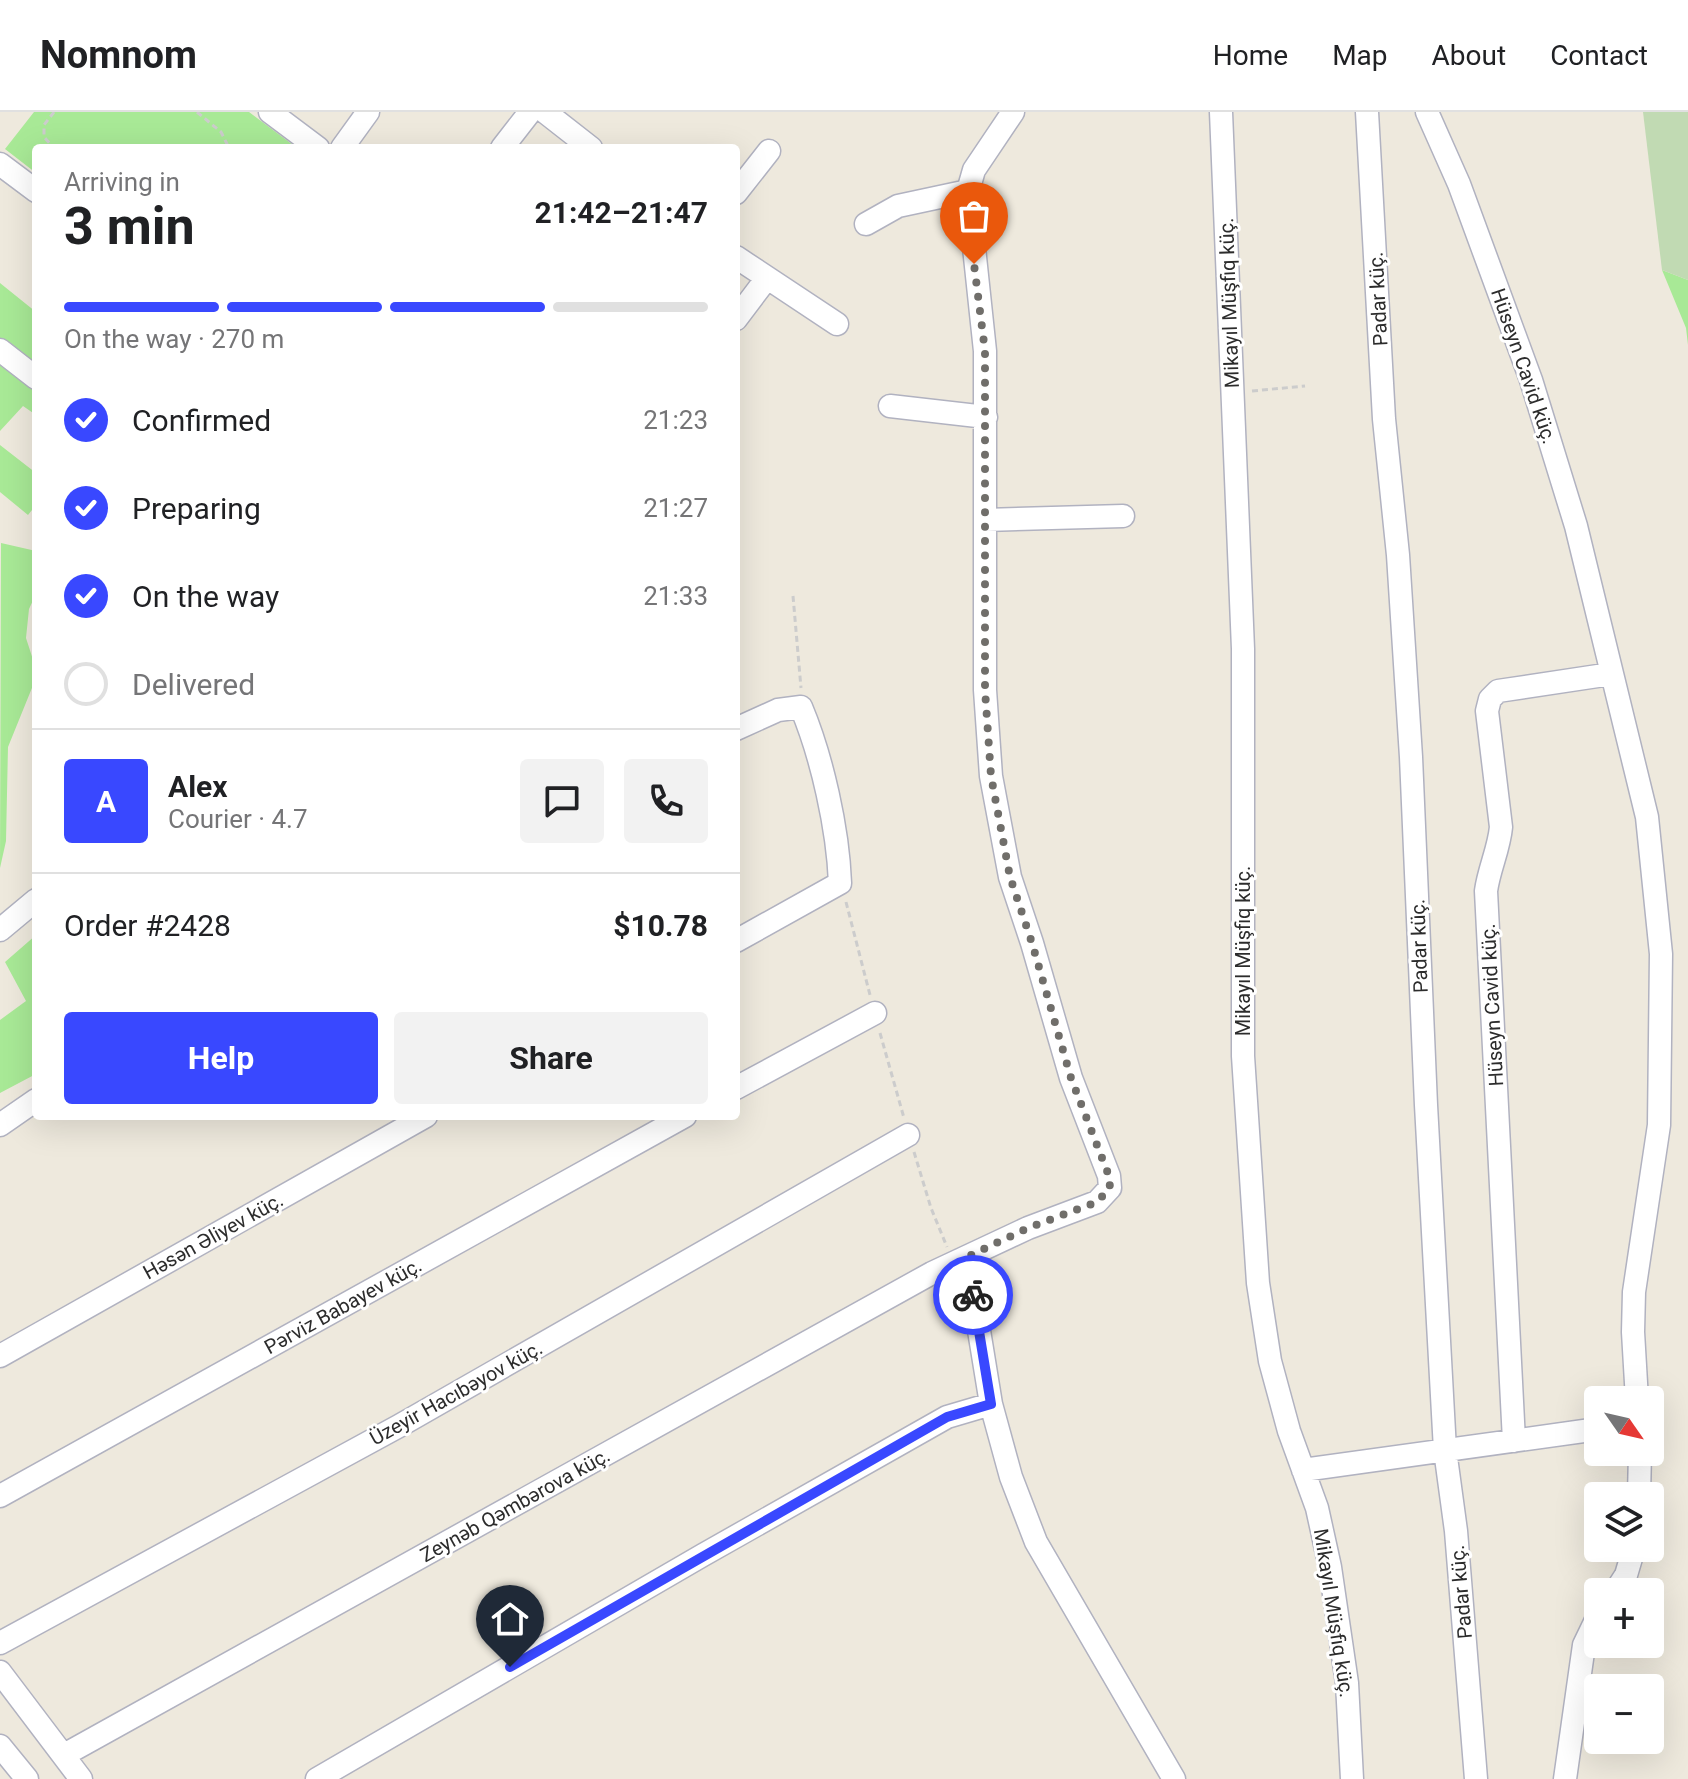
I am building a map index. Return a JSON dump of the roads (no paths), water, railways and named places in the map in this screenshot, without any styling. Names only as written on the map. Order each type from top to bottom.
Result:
[{"type":"street","points":[[270,112],[313,144]]},
{"type":"street","points":[[345,144],[368,112]]},
{"type":"street","points":[[505,144],[530,112]]},
{"type":"street","points":[[545,112],[586,144]]},
{"type":"street","points":[[866,224],[898,206],[968,191],[974,170],[1013,112]]},
{"type":"street","name":"Mikayıl Müşfiq küç.","points":[[1221,112],[1243,649],[1243,1056],[1258,1283],[1270,1361],[1289,1431],[1317,1508],[1330,1567],[1347,1683],[1352,1779]]},
{"type":"street","name":"Padar küç.","points":[[1367,112],[1384,419],[1398,555],[1411,757],[1445,1450],[1456,1531],[1476,1779]]},
{"type":"street","name":"Hüseyn Cavid küç.","points":[[1427,112],[1459,184],[1531,380],[1576,526],[1647,817],[1661,954],[1659,1125],[1634,1292],[1636,1386]]},
{"type":"street","points":[[740,188],[769,151]]},
{"type":"street","points":[[0,164],[32,188]]},
{"type":"street","name":"Zeynəb Qəmbərova küç.","points":[[64,1755],[960,1260],[1028,1228],[1097,1202],[1110,1188],[1109,1176],[1071,1078],[1003,849],[991,776],[985,690],[985,351],[968,191]]},
{"type":"street","points":[[740,260],[837,324]]},
{"type":"street","points":[[740,314],[767,278]]},
{"type":"street","points":[[0,350],[32,375]]},
{"type":"street","points":[[890,406],[986,417]]},
{"type":"street","points":[[985,520],[1123,516]]},
{"type":"street","name":"Hüseyn Cavid küç.","points":[[1514,1441],[1486,891],[1488,874],[1500,842],[1501,827],[1487,711],[1490,699],[1498,691],[1611,674]]},
{"type":"street","points":[[740,727],[778,710],[801,707],[815,740],[839,859],[840,883],[740,939]]},
{"type":"street","points":[[0,930],[32,903]]},
{"type":"street","points":[[740,1086],[875,1013]]},
{"type":"street","points":[[0,1125],[32,1103]]},
{"type":"street","name":"Həsən Əliyev küç.","points":[[0,1356],[419,1120]]},
{"type":"street","name":"Pərviz Babayev küç.","points":[[0,1496],[678,1120]]},
{"type":"street","name":"Üzeyir Hacıbəyov küç.","points":[[0,1643],[399,1426],[908,1135]]},
{"type":"street","points":[[960,1260],[991,1404],[1011,1477],[1036,1542],[1174,1779]]},
{"type":"street","points":[[317,1779],[947,1417],[991,1404]]},
{"type":"street","points":[[1303,1470],[1584,1431]]},
{"type":"street","points":[[1565,1779],[1584,1645]]},
{"type":"street","points":[[0,1672],[81,1779]]},
{"type":"street","points":[[0,1746],[27,1779]]}]
